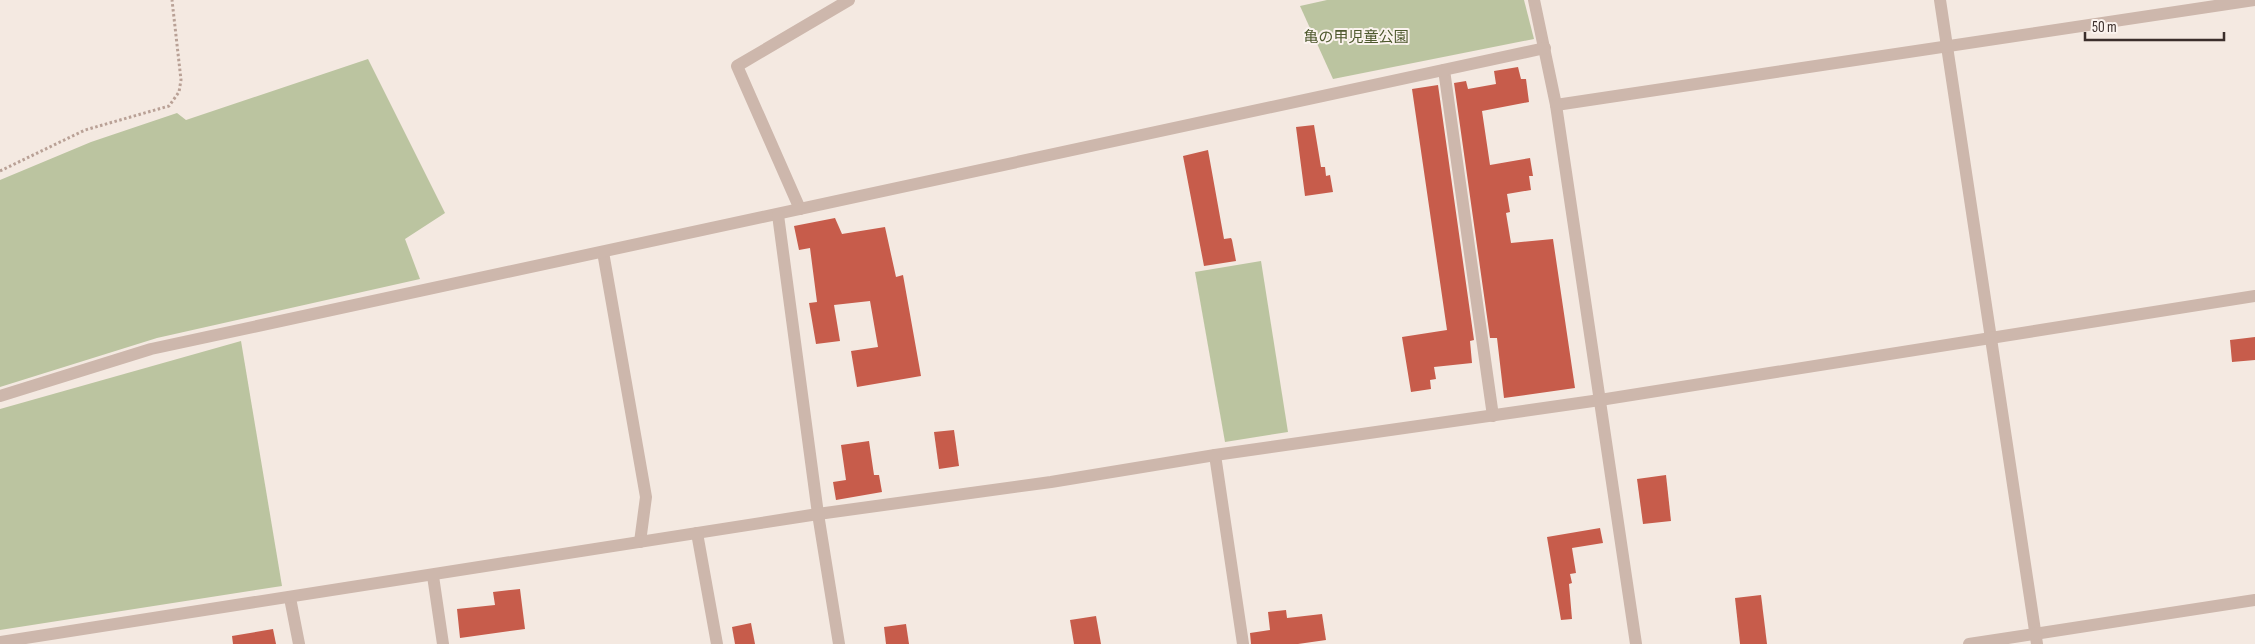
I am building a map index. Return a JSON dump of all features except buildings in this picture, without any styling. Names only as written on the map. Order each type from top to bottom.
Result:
[{"type":"street","points":[[800,209],[737,66],[849,0]]},
{"type":"street","points":[[1534,0],[1546,48],[1556,105],[1636,644]]},
{"type":"street","points":[[1940,0],[2036,639]]},
{"type":"street","points":[[1556,105],[1946,48],[2255,0]]},
{"type":"street","points":[[0,396],[151,349],[1546,48]]},
{"type":"street","points":[[1444,70],[1493,416]]},
{"type":"street","points":[[778,215],[818,514],[839,644]]},
{"type":"street","points":[[603,252],[646,497],[640,542]]},
{"type":"street","points":[[0,642],[42,640],[290,598],[818,514],[1051,482],[1215,455],[1600,400],[2255,296]]},
{"type":"street","points":[[1215,455],[1243,644]]},
{"type":"street","points":[[697,533],[717,644]]},
{"type":"street","points":[[433,576],[444,644]]},
{"type":"street","points":[[290,598],[298,644]]},
{"type":"street","points":[[1969,644],[2036,639],[2255,600]]},
{"type":"path","points":[[0,171],[85,130],[170,106],[179,92],[181,80],[172,0]]},
{"type":"green space","name":"亀の甲児童公園","points":[[1327,0],[1524,0],[1534,39],[1333,79],[1300,6]]},
{"type":"green space","points":[[368,59],[445,213],[405,239],[420,279],[157,338],[0,387],[0,180],[91,142],[177,113],[186,120]]},
{"type":"green space","points":[[1261,261],[1288,432],[1225,442],[1195,272]]},
{"type":"green space","points":[[241,341],[282,586],[0,630],[0,409]]}]
